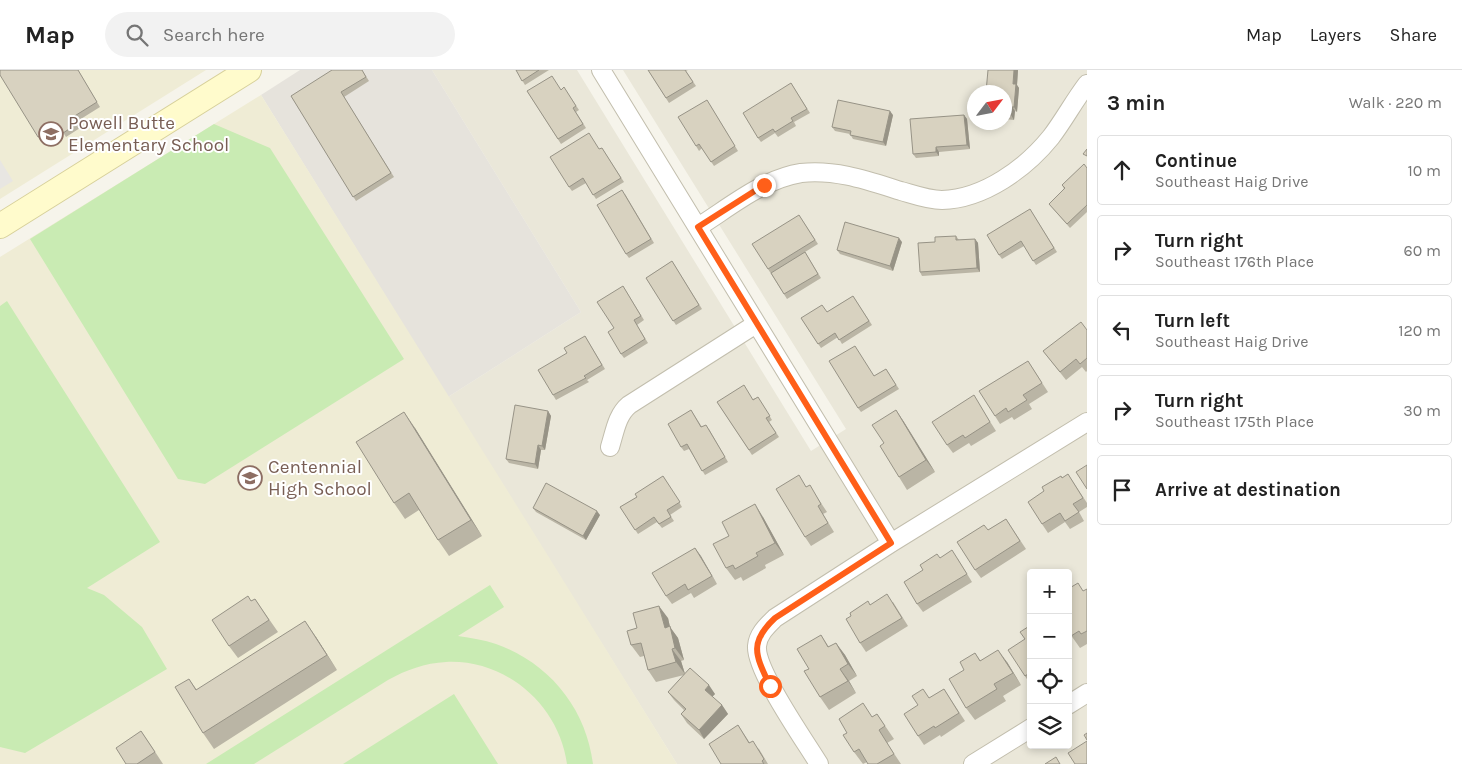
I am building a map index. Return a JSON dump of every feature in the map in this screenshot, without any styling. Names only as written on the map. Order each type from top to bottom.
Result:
[{"type":"street","points":[[0,226],[249,70]]},
{"type":"street","points":[[601,70],[891,543]]},
{"type":"street","points":[[698,227],[764,185],[801,173],[825,172],[860,178],[923,198],[943,200],[961,197],[985,189],[1015,171],[1035,155],[1052,136],[1087,84]]},
{"type":"street","points":[[610,447],[618,418],[629,405],[756,324]]},
{"type":"street","points":[[819,764],[770,686],[761,666],[756,648],[762,632],[775,618],[891,543],[1087,422]]},
{"type":"street","points":[[1070,704],[1087,693]]},
{"type":"street","points":[[973,764],[1027,730]]},
{"type":"shaded area","name":"Powell Butte Elementary School","points":[[0,70],[206,70],[0,199]]},
{"type":"shaded area","points":[[300,70],[432,70],[581,312],[448,397],[261,95]]},
{"type":"shaded area","points":[[432,70],[577,70],[811,451],[846,429],[623,70],[1087,70],[1087,764],[677,764],[448,397],[581,312]]},
{"type":"shaded area","name":"Centennial High School","points":[[261,95],[677,764],[0,764],[0,257]]},
{"type":"shaded area","points":[[0,160],[13,181],[0,189]]},
{"type":"green space","points":[[214,124],[270,148],[404,359],[205,484],[178,479],[30,239]]},
{"type":"green space","points":[[7,301],[160,542],[87,588],[104,595],[142,627],[167,669],[25,753],[0,747],[0,306]]},
{"type":"green space","points":[[490,585],[504,607],[458,636],[496,644],[515,652],[533,663],[548,676],[562,690],[573,706],[589,744],[593,764],[567,764],[562,743],[553,723],[541,705],[509,677],[489,668],[468,663],[446,662],[416,668],[388,680],[254,764],[206,764]]},
{"type":"green space","points":[[454,694],[498,764],[343,764]]},
{"type":"building","points":[[0,70],[78,70],[97,102],[73,117],[77,124],[63,133],[58,125],[38,137],[0,75]]},
{"type":"building","points":[[332,70],[362,70],[366,77],[341,92],[391,173],[353,197],[291,96]]},
{"type":"building","points":[[516,70],[539,70],[522,81]]},
{"type":"building","points":[[648,70],[685,70],[693,82],[666,98]]},
{"type":"building","points":[[988,70],[1014,70],[1013,84],[1016,84],[1014,107],[1012,107],[1012,85],[987,85]]},
{"type":"building","points":[[552,76],[561,90],[564,87],[576,106],[573,108],[583,124],[558,139],[527,91]]},
{"type":"building","points":[[791,83],[807,109],[791,118],[793,121],[775,132],[773,129],[758,138],[743,113]]},
{"type":"building","points":[[707,100],[735,146],[711,162],[699,144],[696,146],[678,117]]},
{"type":"building","points":[[838,100],[890,111],[883,142],[850,135],[851,131],[832,127]]},
{"type":"building","points":[[964,115],[967,145],[936,147],[936,152],[913,154],[910,119]]},
{"type":"building","points":[[589,133],[599,149],[602,148],[621,178],[593,195],[583,178],[569,187],[550,157]]},
{"type":"building","points":[[1084,164],[1087,168],[1087,205],[1067,224],[1049,204],[1065,188],[1062,185]]},
{"type":"building","points":[[622,190],[651,239],[626,254],[597,205]]},
{"type":"building","points":[[1030,209],[1054,248],[1033,261],[1021,241],[999,255],[987,235]]},
{"type":"building","points":[[799,215],[815,240],[768,269],[752,244]]},
{"type":"building","points":[[845,222],[899,238],[890,266],[837,250]]},
{"type":"building","points":[[956,236],[956,240],[975,239],[977,268],[920,272],[918,243],[935,242],[935,237]]},
{"type":"building","points":[[805,252],[818,274],[784,294],[771,273]]},
{"type":"building","points":[[672,261],[699,305],[673,321],[646,278]]},
{"type":"building","points":[[623,286],[641,316],[634,320],[645,339],[621,354],[608,332],[614,328],[597,302]]},
{"type":"building","points":[[853,296],[869,321],[839,340],[835,333],[818,344],[801,318],[822,305],[827,312]]},
{"type":"building","points":[[1081,322],[1087,330],[1087,358],[1080,364],[1076,359],[1060,372],[1043,351]]},
{"type":"building","points":[[585,336],[602,365],[584,376],[586,378],[553,395],[538,370],[567,353],[564,348]]},
{"type":"building","points":[[855,346],[874,376],[886,369],[896,385],[858,408],[829,361]]},
{"type":"building","points":[[1028,361],[1042,383],[1023,395],[1027,400],[1008,412],[1006,408],[995,416],[979,391]]},
{"type":"building","points":[[744,385],[753,400],[758,397],[770,416],[766,418],[776,433],[749,450],[717,402]]},
{"type":"building","points":[[974,395],[990,422],[965,438],[963,435],[947,445],[932,422]]},
{"type":"building","points":[[515,405],[548,411],[542,446],[538,445],[535,464],[506,459]]},
{"type":"building","points":[[691,410],[701,427],[706,425],[725,457],[702,471],[687,444],[681,447],[668,424]]},
{"type":"building","points":[[896,410],[926,460],[899,477],[880,446],[884,443],[872,425]]},
{"type":"building","points":[[404,412],[471,520],[438,540],[409,493],[394,503],[356,442]]},
{"type":"building","points":[[1087,465],[1087,489],[1076,472]]},
{"type":"building","points":[[1068,474],[1083,498],[1073,504],[1079,512],[1065,521],[1060,513],[1042,524],[1028,502],[1044,491],[1042,487]]},
{"type":"building","points":[[799,475],[806,487],[810,485],[821,504],[818,506],[828,523],[805,537],[776,489]]},
{"type":"building","points":[[663,476],[680,502],[667,510],[671,517],[659,524],[654,517],[635,530],[620,507],[637,497],[635,494]]},
{"type":"building","points":[[546,483],[597,511],[583,536],[533,508]]},
{"type":"building","points":[[755,504],[775,543],[756,553],[758,556],[735,569],[733,565],[726,568],[713,544],[729,536],[722,522]]},
{"type":"building","points":[[1006,519],[1020,541],[975,570],[957,542],[984,525],[988,530]]},
{"type":"building","points":[[695,548],[712,576],[688,590],[685,584],[666,596],[652,573]]},
{"type":"building","points":[[952,550],[967,574],[917,604],[904,582],[923,570],[920,565],[937,554],[940,558]]},
{"type":"building","points":[[1078,583],[1083,591],[1087,589],[1087,631],[1081,634],[1079,631],[1072,635],[1072,614],[1072,587]]},
{"type":"building","points":[[887,594],[902,618],[860,643],[846,619],[851,616],[850,613],[868,601],[870,605]]},
{"type":"building","points":[[248,596],[251,601],[255,599],[269,620],[229,646],[212,620]]},
{"type":"building","points":[[659,606],[665,628],[670,626],[675,648],[672,649],[676,662],[648,670],[641,643],[631,645],[627,631],[637,628],[633,613]]},
{"type":"building","points":[[305,621],[327,655],[203,733],[175,687],[189,679],[196,690]]},
{"type":"building","points":[[1027,628],[1027,675],[1025,676],[1008,650],[1025,639],[1020,632]]},
{"type":"building","points":[[821,635],[828,647],[836,643],[848,664],[840,669],[848,681],[820,697],[804,671],[809,669],[797,649]]},
{"type":"building","points":[[998,650],[1013,673],[994,684],[997,689],[966,708],[949,679],[964,670],[960,662],[975,653],[980,661]]},
{"type":"building","points":[[690,668],[709,685],[705,690],[722,705],[699,730],[681,714],[686,709],[668,692]]},
{"type":"building","points":[[923,689],[929,698],[944,689],[959,713],[918,736],[904,714],[918,705],[912,696]]},
{"type":"building","points":[[863,703],[872,717],[877,714],[885,726],[879,730],[894,754],[877,764],[868,764],[859,749],[854,752],[843,735],[847,733],[839,719]]},
{"type":"building","points":[[738,725],[749,743],[753,741],[764,759],[762,761],[764,764],[721,764],[709,744]]},
{"type":"building","points":[[141,731],[155,752],[137,764],[126,764],[116,748]]},
{"type":"building","points":[[1087,741],[1087,764],[1075,764],[1068,753]]},
{"type":"building","points":[[1056,757],[1060,764],[1045,764]]},
{"type":"place","name":"Powell Butte Elementary School","points":[[51,134]]},
{"type":"place","name":"Centennial High School","points":[[250,478]]},
{"type":"route","points":[[764,185],[698,227],[891,543],[775,618],[762,632],[756,648],[761,666],[770,686]]}]
